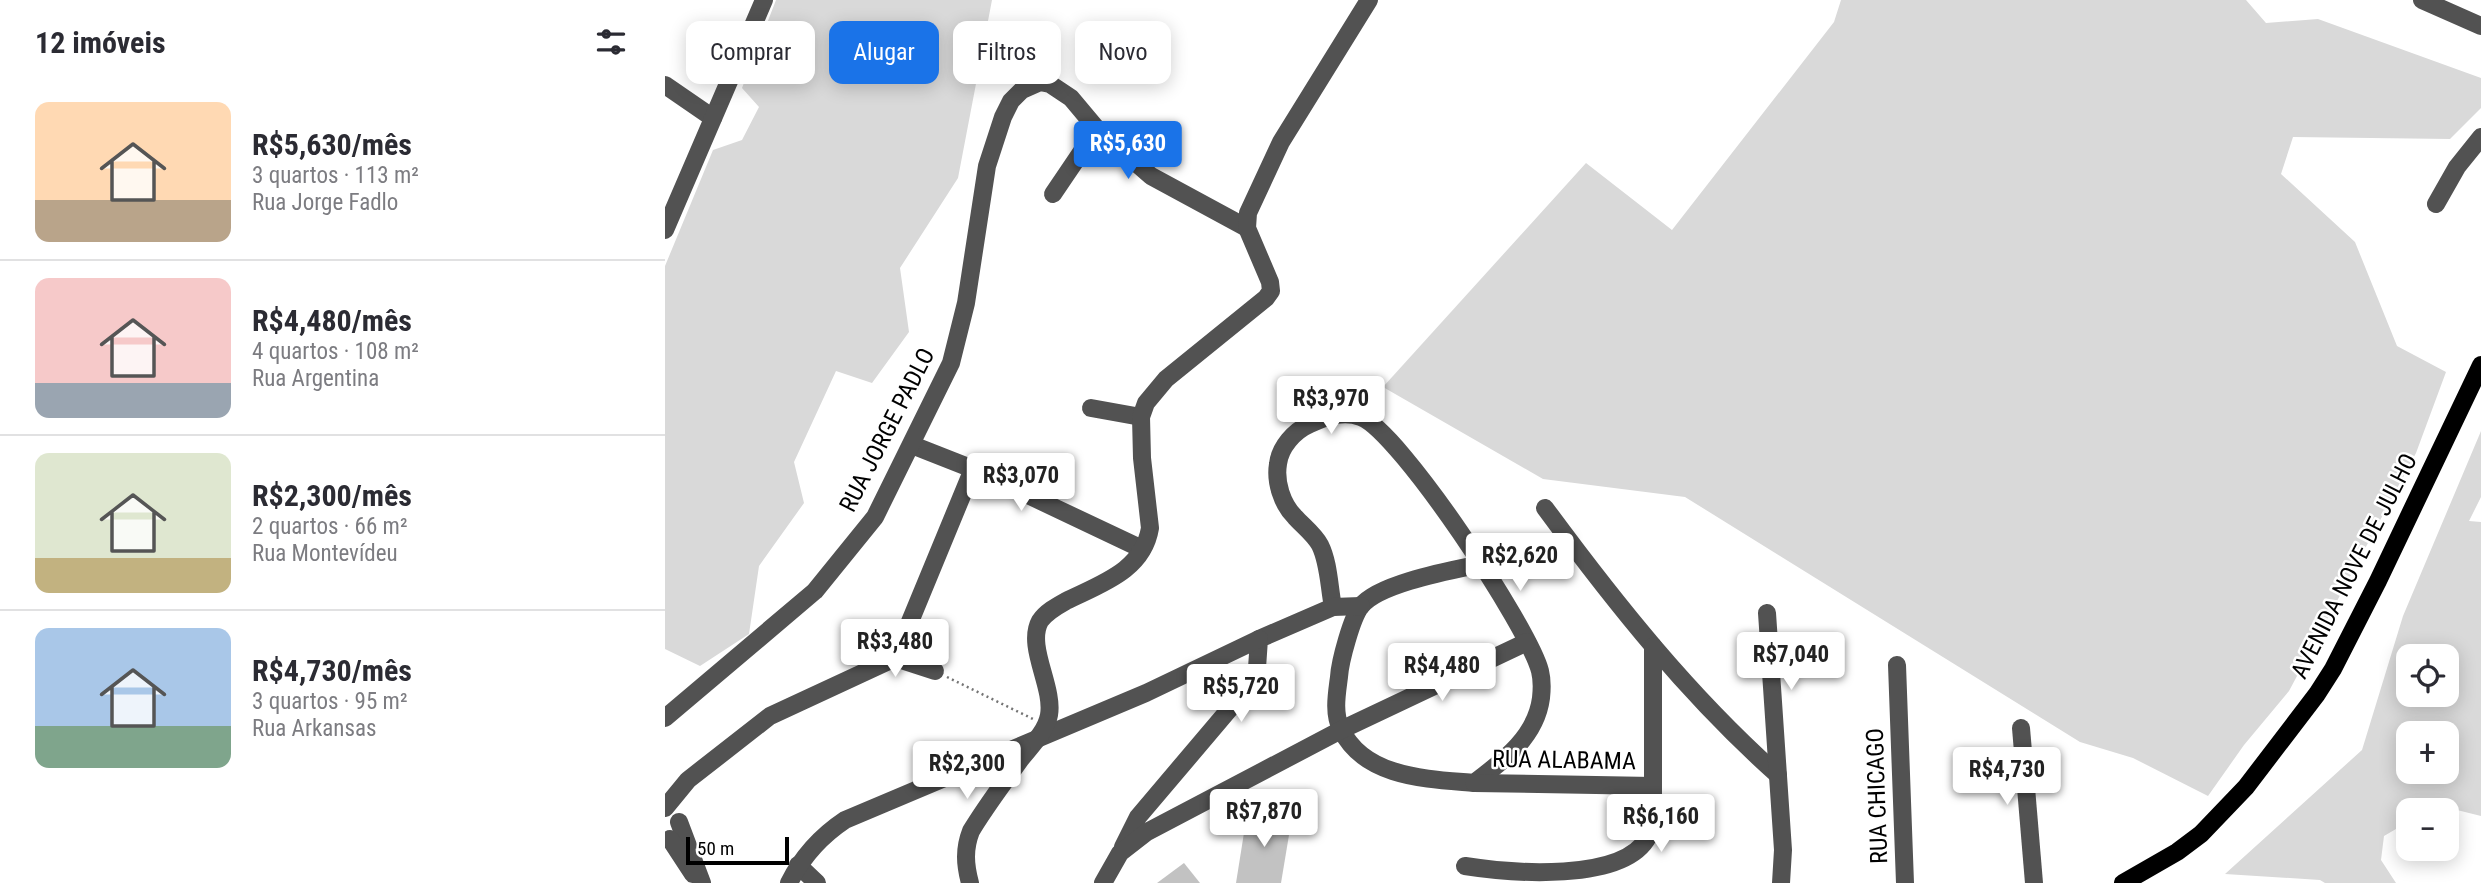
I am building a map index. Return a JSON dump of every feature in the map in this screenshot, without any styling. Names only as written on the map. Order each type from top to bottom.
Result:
[{"type":"main road","name":"AVENIDA NOVE DE JULHO","points":[[2123,883],[2177,852],[2215,821],[2246,787],[2317,694],[2378,581],[2481,365]]},
{"type":"street","points":[[665,230],[764,0]]},
{"type":"street","points":[[970,883],[965,845],[971,831],[1041,731],[1049,714],[1047,690],[1035,633],[1042,619],[1056,606],[1123,572],[1135,562],[1143,549],[1150,527],[1142,458],[1141,417],[1146,403],[1166,379],[1266,298],[1271,290],[1247,228],[1248,213],[1281,142],[1369,0]]},
{"type":"street","points":[[2422,0],[2481,26]]},
{"type":"street","name":"RUA JORGE PADLO","points":[[665,718],[815,591],[875,517],[951,363],[965,303],[987,166],[1011,101],[1022,90],[1040,82],[1050,84],[1071,98],[1097,129]]},
{"type":"street","points":[[665,85],[713,118]]},
{"type":"street","points":[[1053,194],[1097,129],[1151,176],[1247,228]]},
{"type":"street","points":[[2436,204],[2457,167],[2481,137]]},
{"type":"street","points":[[1091,408],[1141,417]]},
{"type":"street","points":[[1332,607],[1324,555],[1318,542],[1292,515],[1280,495],[1277,475],[1280,453],[1301,428],[1338,415],[1361,417],[1390,440],[1462,534],[1527,642],[1539,670],[1541,700],[1520,744],[1473,783]]},
{"type":"street","points":[[912,445],[972,469],[1143,549]]},
{"type":"street","points":[[895,658],[972,469]]},
{"type":"street","points":[[1545,508],[1597,579],[1691,691],[1778,775]]},
{"type":"street","points":[[789,883],[798,865],[825,833],[845,820],[1041,731],[1146,693],[1332,607],[1361,606],[1390,588],[1424,576],[1481,564]]},
{"type":"street","points":[[1341,730],[1336,701],[1340,668],[1348,636],[1361,606]]},
{"type":"street","points":[[1767,613],[1783,850],[1781,883]]},
{"type":"street","points":[[1106,876],[1138,817],[1248,686],[1257,668],[1259,639]]},
{"type":"street","points":[[1120,853],[1147,832],[1341,730],[1527,642]]},
{"type":"street","points":[[1465,866],[1538,875],[1582,872],[1615,864],[1637,851],[1648,839],[1653,822],[1653,646]]},
{"type":"street","points":[[701,883],[672,815],[688,780],[770,716],[895,658],[935,671]]},
{"type":"street","name":"RUA CHICAGO","points":[[1897,665],[1905,883]]},
{"type":"street","points":[[2021,728],[2033,883]]},
{"type":"street","name":"RUA ALABAMA","points":[[1341,730],[1365,757],[1412,778],[1473,783],[1653,786]]},
{"type":"street","points":[[672,815],[679,830],[667,838],[701,883]]},
{"type":"street","points":[[798,865],[817,883]]},
{"type":"path","points":[[935,671],[1041,731]]},
{"type":"shaded area","points":[[776,0],[992,0],[988,21],[953,21],[953,84],[976,84],[958,178],[900,268],[909,332],[872,383],[836,371],[794,462],[804,503],[759,566],[749,634],[700,666],[665,649],[665,266],[713,150],[742,140],[759,107],[742,88],[744,84],[815,84],[815,21],[768,21]]},
{"type":"shaded area","points":[[1841,0],[2246,0],[2266,23],[2318,19],[2481,78],[2481,108],[2450,139],[2293,137],[2281,174],[2355,242],[2397,346],[2446,372],[2416,453],[2289,691],[2244,745],[2208,796],[2133,758],[2080,742],[1685,497],[1543,479],[1383,387],[1586,163],[1672,230],[1834,22]]},
{"type":"shaded area","points":[[2481,431],[2481,497],[2469,521],[2481,522],[2481,816],[2459,810],[2459,798],[2396,798],[2396,829],[2384,836],[2381,860],[2396,883],[2325,883],[2320,880],[2225,874],[2362,750],[2403,616]]},
{"type":"building","points":[[1247,814],[1292,817],[1281,883],[1236,883]]},
{"type":"building","points":[[1184,863],[1200,883],[1157,883]]}]
